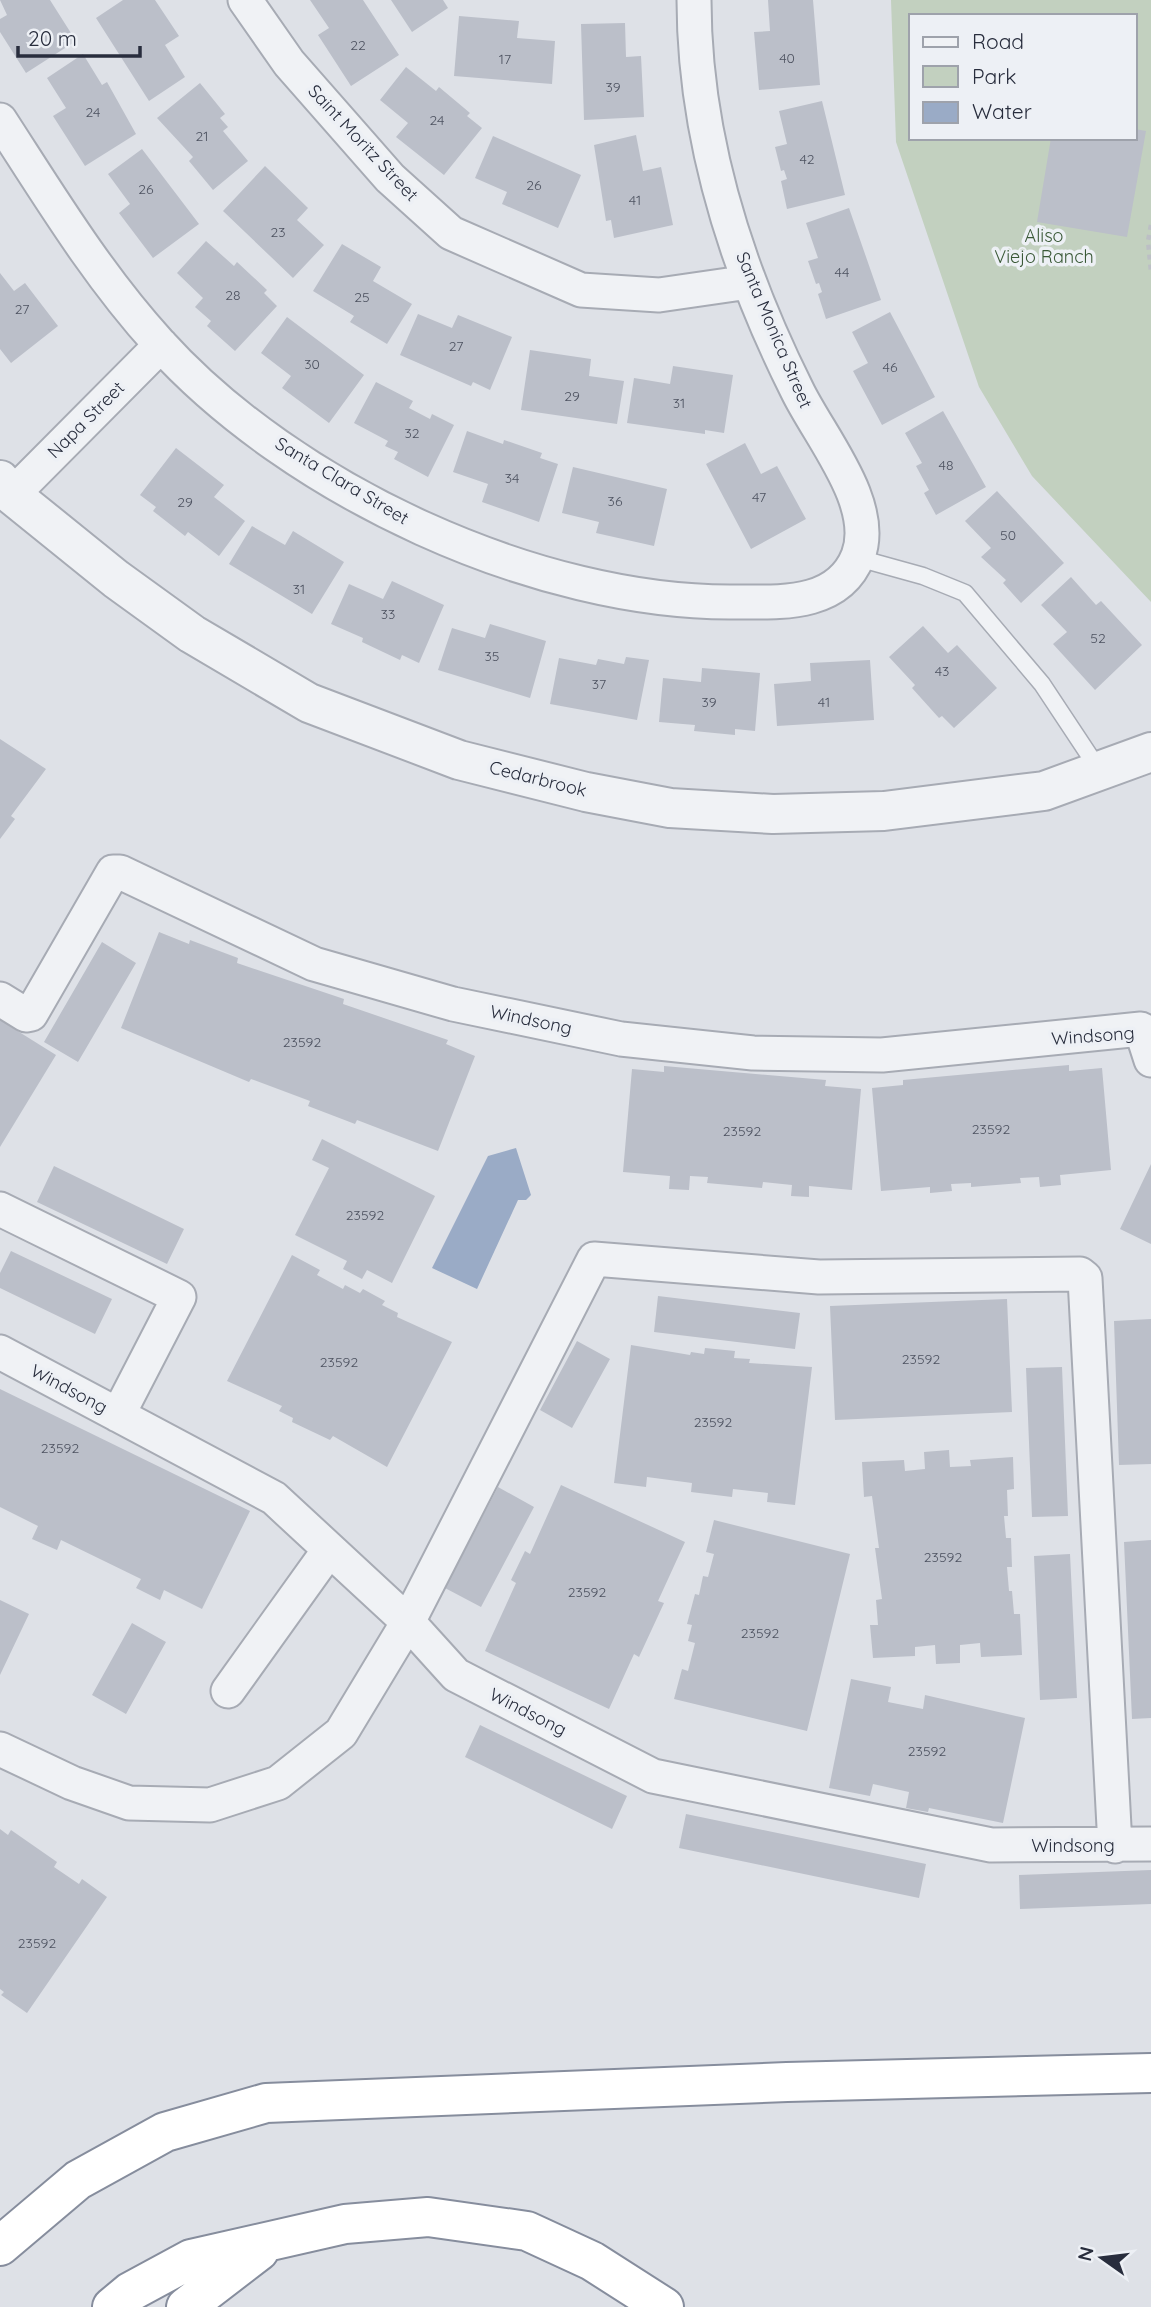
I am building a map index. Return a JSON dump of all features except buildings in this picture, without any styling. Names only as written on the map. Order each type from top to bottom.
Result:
[{"type":"highway","points":[[0,2246],[78,2180],[165,2132],[266,2103],[787,2082],[1151,2073]]},
{"type":"highway","points":[[112,2307],[130,2292],[191,2259],[345,2224],[428,2217],[527,2231],[592,2261],[664,2307]]},
{"type":"highway","points":[[186,2307],[269,2243]]},
{"type":"street","name":"Saint Moritz Street","points":[[245,0],[289,63],[390,178],[450,233],[581,290],[659,295],[750,282]]},
{"type":"street","name":"Santa Monica Street","points":[[694,0],[694,50],[715,172],[750,282],[796,390],[856,498],[861,542]]},
{"type":"street","name":"Santa Clara Street","points":[[0,120],[94,264],[161,345],[231,410],[298,459],[388,513],[485,555],[578,584],[687,602],[789,602],[816,597],[841,580],[861,542]]},
{"type":"street","name":"Napa Street","points":[[6,487],[161,345]]},
{"type":"street","name":"Cedarbrook","points":[[6,487],[116,579],[192,634],[309,703],[459,760],[586,792],[670,808],[774,814],[884,811],[1044,791],[1151,752]]},
{"type":"street","name":"Windsong","points":[[0,999],[26,1016],[31,1014],[113,872],[120,872],[314,964],[453,1004],[621,1039],[753,1054],[882,1055],[1141,1029],[1151,1060]]},
{"type":"street","points":[[0,1209],[179,1297],[118,1415]]},
{"type":"street","points":[[0,1749],[72,1783],[130,1803],[210,1805],[278,1783],[341,1733],[408,1622],[594,1259],[819,1277],[1080,1274],[1085,1278],[1115,1846]]},
{"type":"street","name":"Windsong","points":[[0,1352],[274,1498],[408,1622],[456,1675],[653,1776],[991,1845],[1151,1844]]},
{"type":"street","points":[[228,1690],[329,1550]]},
{"type":"lane","points":[[861,542],[923,576],[965,593],[1042,684],[1099,770]]},
{"type":"path","points":[[1151,225],[1148,241],[1151,272]]},
{"type":"green space","name":"Aliso Viejo Ranch","points":[[891,0],[1151,0],[1151,602],[1032,476],[979,387],[896,142]]},
{"type":"water","points":[[516,1148],[531,1195],[526,1200],[518,1200],[477,1289],[432,1268],[488,1156]]}]
